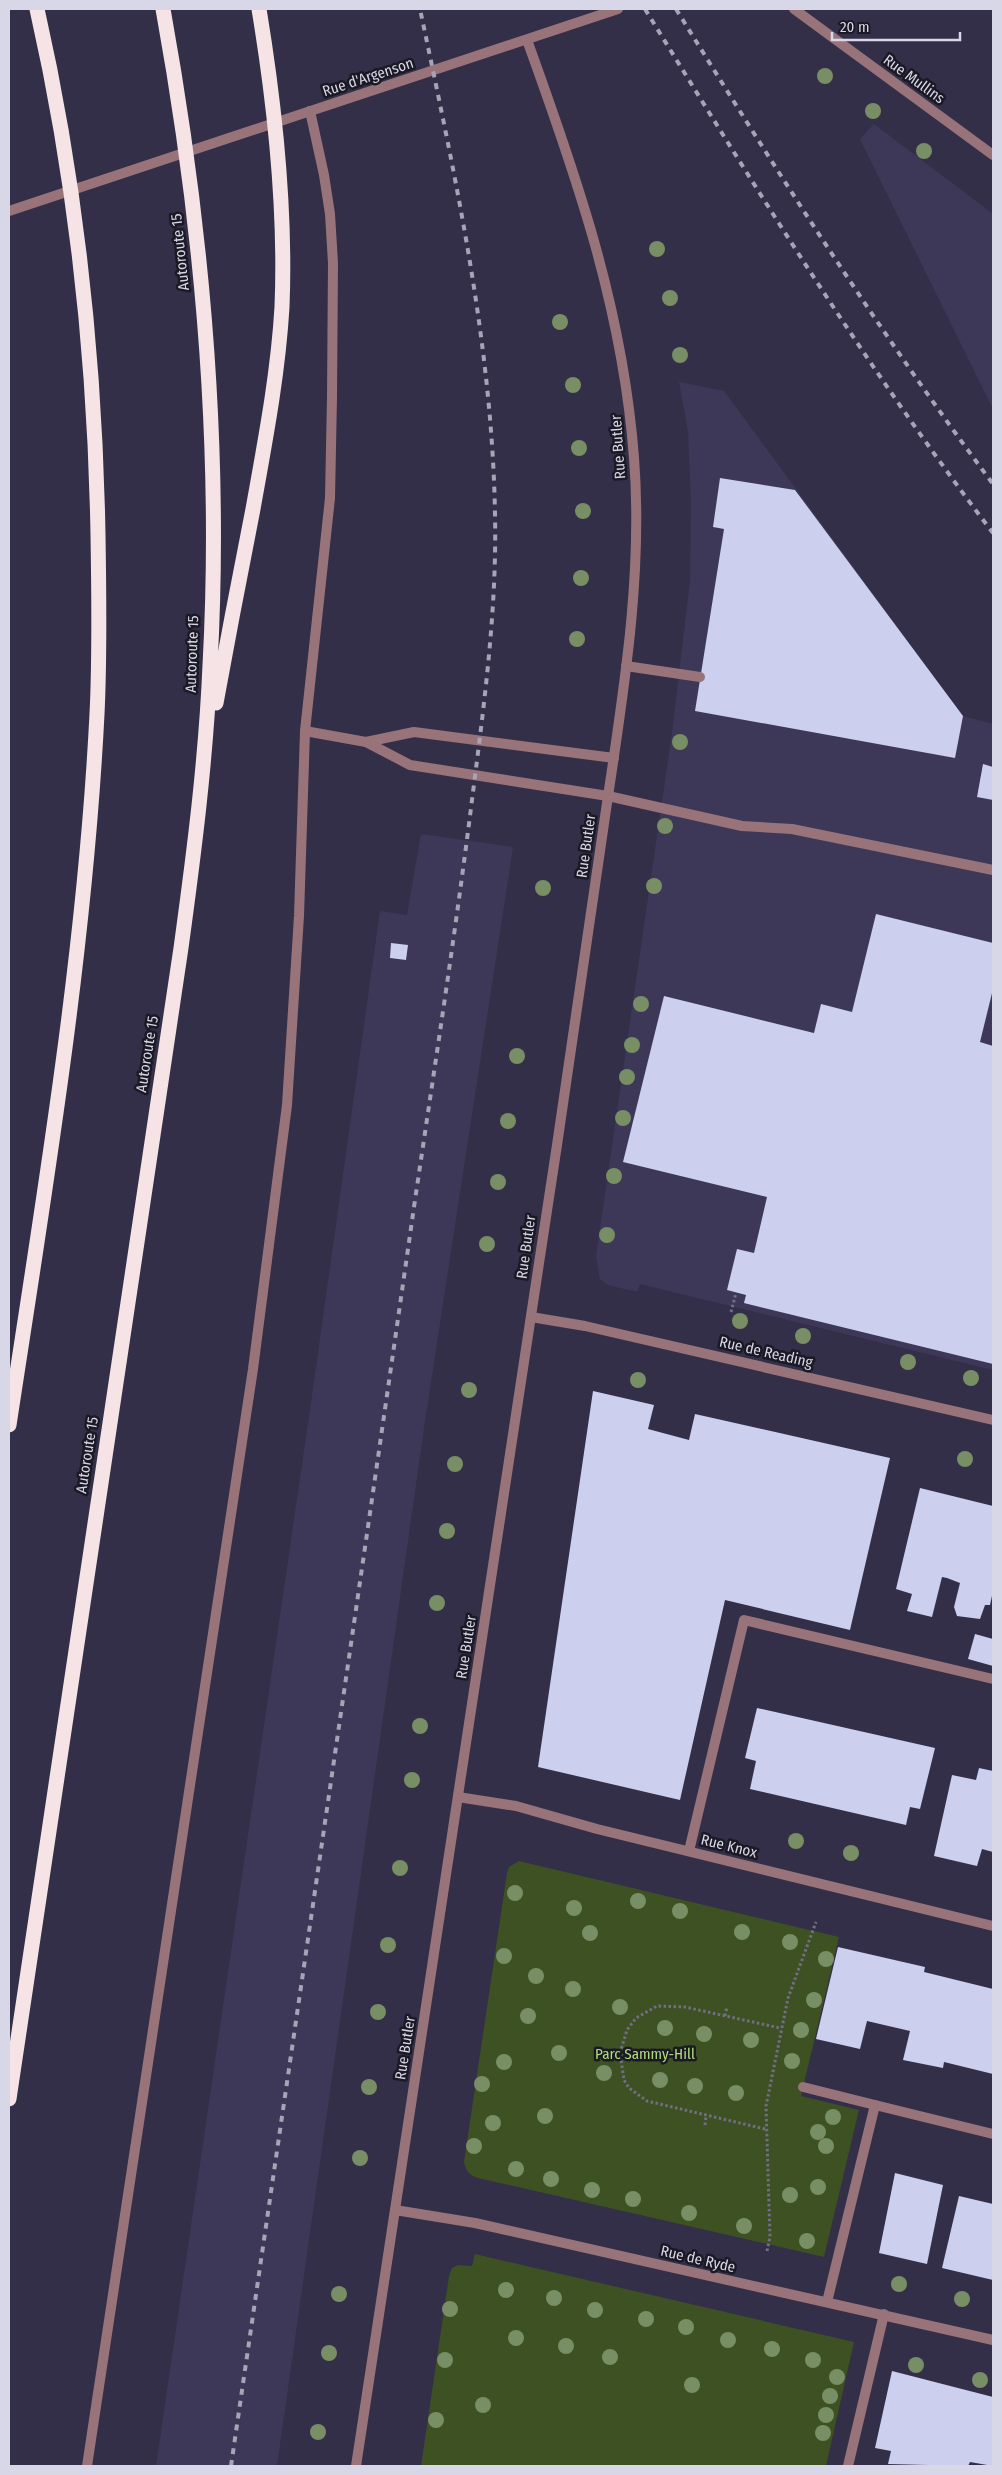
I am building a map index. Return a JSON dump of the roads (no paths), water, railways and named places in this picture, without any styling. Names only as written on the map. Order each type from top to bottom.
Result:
[{"type":"highway","points":[[9,1425],[38,1237],[77,955],[97,713],[99,581],[96,438],[83,284],[70,183],[37,9]]},
{"type":"highway","name":"Autoroute 15","points":[[9,2099],[180,957],[204,768],[213,566],[211,430],[205,322],[191,183],[163,9]]},
{"type":"highway","points":[[204,768],[262,457],[275,372],[282,307],[282,230],[276,148],[259,9]]},
{"type":"street","name":"Rue d'Argenson","points":[[9,211],[618,9]]},
{"type":"street","name":"Rue Mullins","points":[[794,9],[993,155]]},
{"type":"street","name":"Rue Butler","points":[[356,2466],[531,1317],[614,758],[635,593],[637,526],[635,464],[629,402],[610,298],[595,237],[574,171],[527,40]]},
{"type":"street","points":[[87,2466],[253,1369],[287,1105],[299,906],[305,731],[330,498],[334,307],[330,214],[324,175],[310,111]]},
{"type":"street","points":[[626,666],[700,677]]},
{"type":"street","points":[[305,731],[366,742],[410,765],[608,796],[742,826],[792,829],[993,870]]},
{"type":"street","points":[[366,742],[414,732],[614,758]]},
{"type":"street","name":"Rue de Reading","points":[[531,1317],[585,1326],[993,1420]]},
{"type":"street","points":[[689,1851],[744,1620],[993,1679]]},
{"type":"street","name":"Rue Knox","points":[[458,1797],[542,1812],[597,1829],[993,1926]]},
{"type":"street","points":[[803,2087],[993,2134]]},
{"type":"street","points":[[827,2302],[875,2105]]},
{"type":"street","name":"Rue de Ryde","points":[[395,2210],[475,2223],[993,2340]]},
{"type":"street","points":[[848,2466],[884,2314]]},
{"type":"railway","points":[[231,2466],[451,953],[481,729],[492,622],[495,514],[487,386],[470,260],[420,9]]},
{"type":"railway","points":[[645,9],[728,143],[856,341],[946,470],[993,533]]},
{"type":"railway","points":[[676,9],[829,250],[909,368],[993,484]]},
{"type":"park label","name":"Parc Sammy-Hill","points":[[645,2054]]}]
